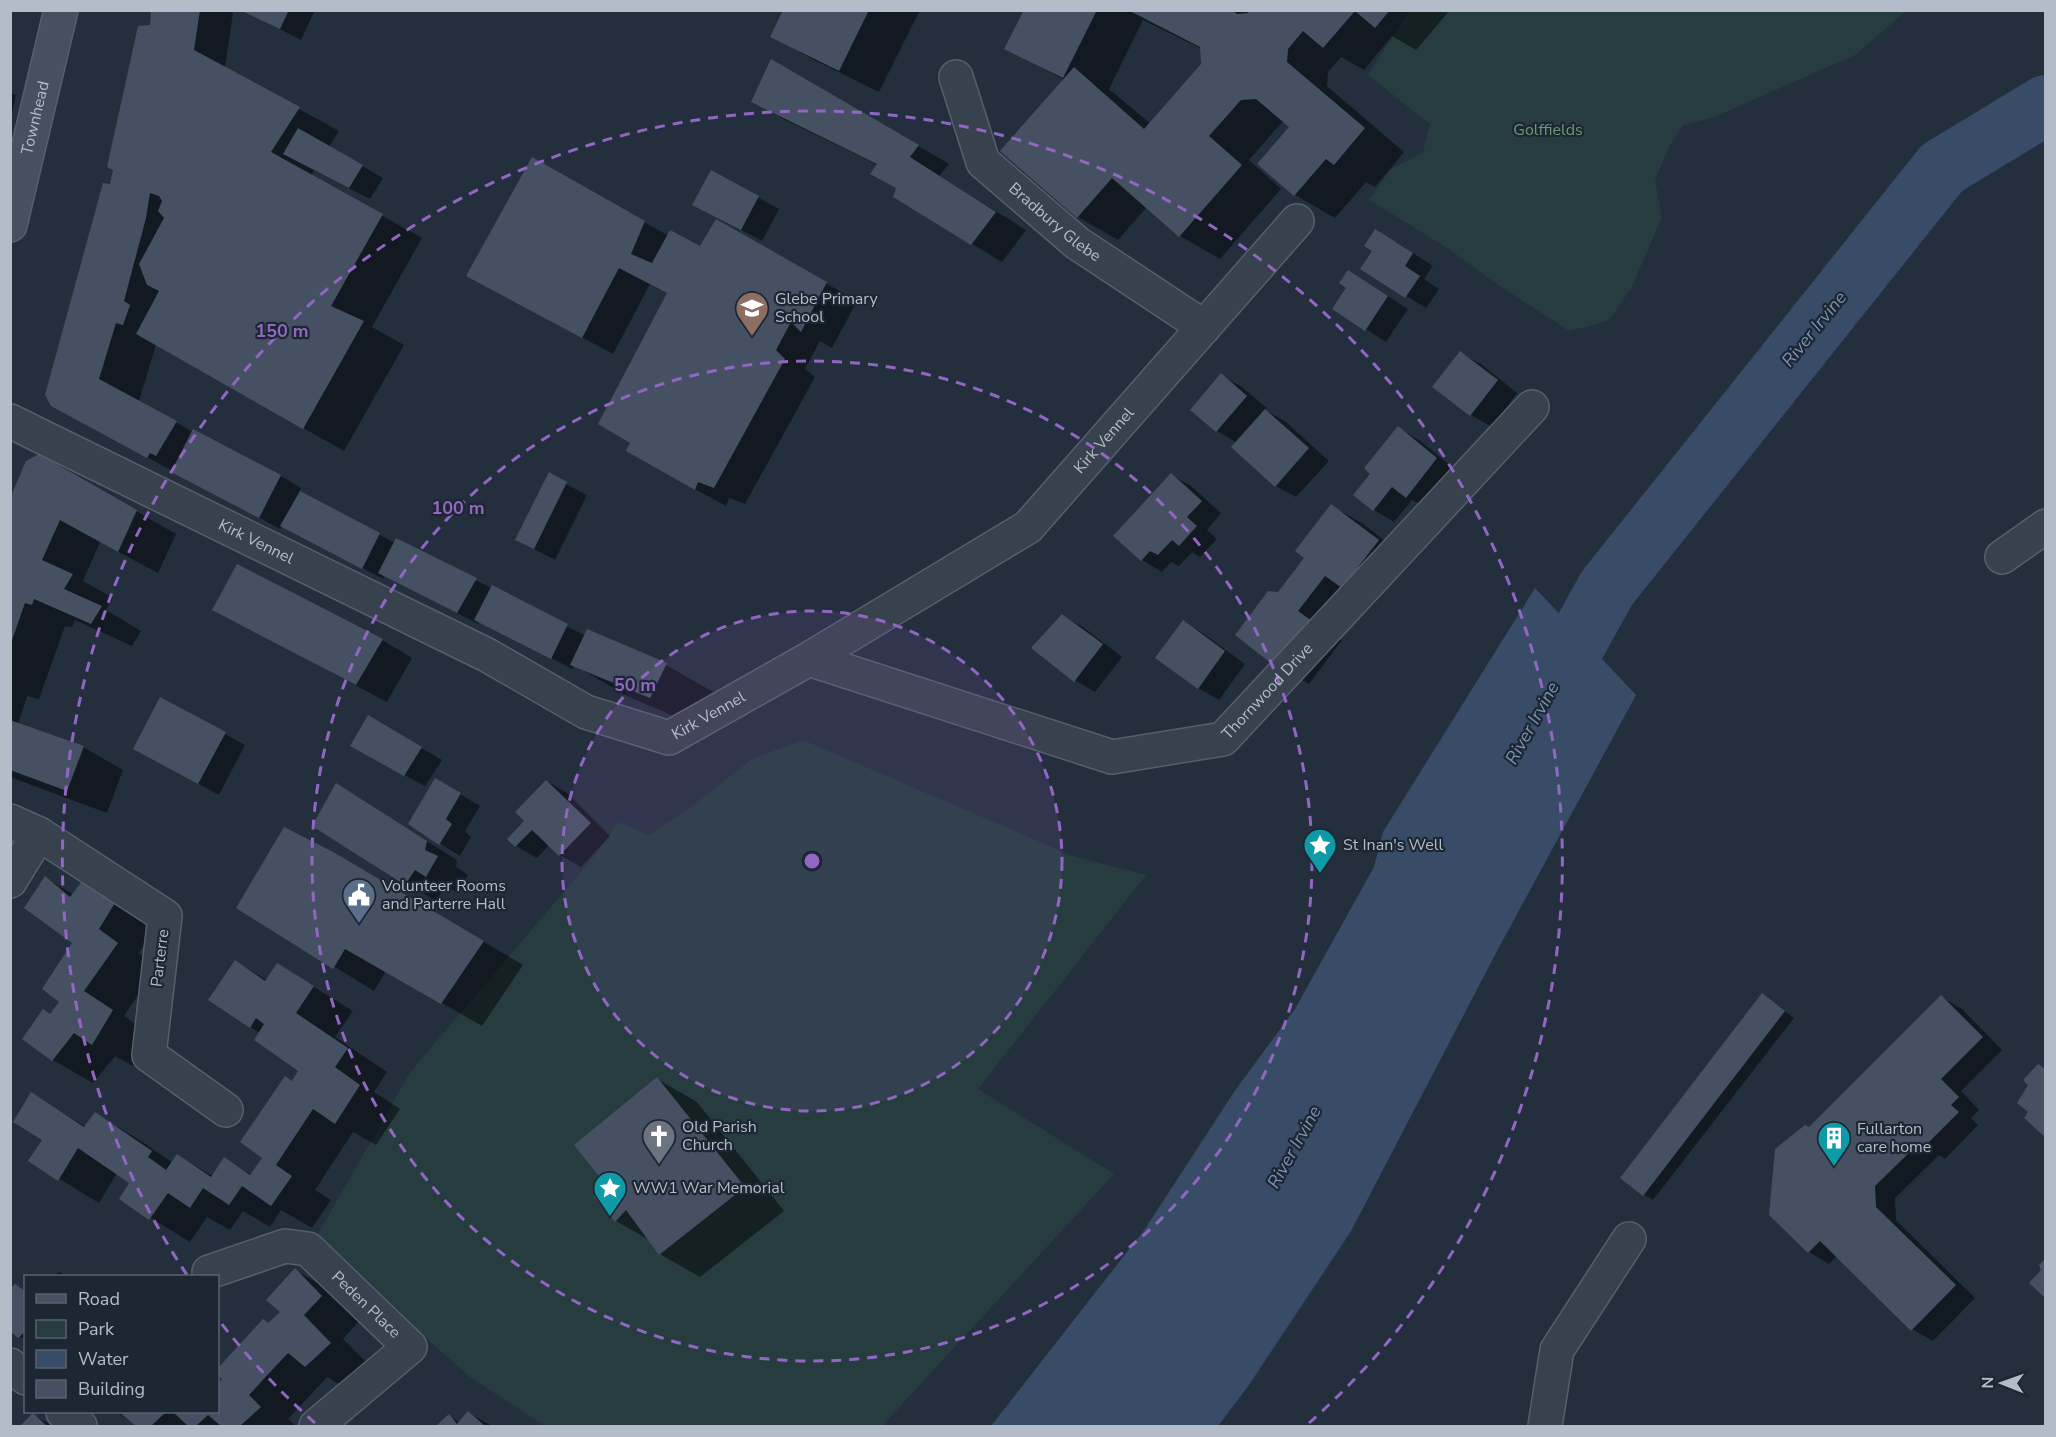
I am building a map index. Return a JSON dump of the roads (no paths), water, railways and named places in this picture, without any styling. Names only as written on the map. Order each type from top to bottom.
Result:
[{"type":"main road","name":"Townhead","points":[[10,225],[61,10]]},
{"type":"street","name":"Bradbury Glebe","points":[[956,77],[983,162],[1077,243],[1204,327]]},
{"type":"street","name":"Kirk Vennel","points":[[10,421],[487,655],[586,712],[669,738],[809,659],[1028,527],[1297,221]]},
{"type":"street","name":"Thornwood Drive","points":[[809,659],[1112,757],[1223,739],[1532,406]]},
{"type":"street","points":[[2002,557],[2046,526]]},
{"type":"street","name":"Parterre","points":[[10,881],[25,828],[165,916],[149,1055],[226,1110]]},
{"type":"street","points":[[1545,1426],[1557,1350],[1629,1239]]},
{"type":"street","name":"Peden Place","points":[[209,1272],[285,1246],[308,1249],[410,1347],[316,1426]]},
{"type":"street","points":[[10,1365],[24,1376]]},
{"type":"street","points":[[64,1413],[80,1426]]},
{"type":"water","points":[[1535,588],[1636,695],[1497,951],[1351,1231],[1249,1385],[1218,1426],[991,1426],[1145,1229],[1234,1092],[1295,1009],[1374,867],[1383,832]]},
{"type":"waterway","name":"River Irvine","points":[[1541,707],[1607,588],[1942,168],[2046,105]]},
{"type":"place","name":"Glebe Primary School","points":[[752,337]]},
{"type":"place","name":"St Inan's Well","points":[[1320,874]]},
{"type":"place","name":"Volunteer Rooms and Parterre Hall","points":[[359,924]]},
{"type":"place","name":"Old Parish Church","points":[[659,1165]]},
{"type":"place","name":"Fullarton care home","points":[[1834,1167]]},
{"type":"place","name":"WW1 War Memorial","points":[[610,1217]]},
{"type":"park label","name":"Golffields","points":[[1548,130]]}]
